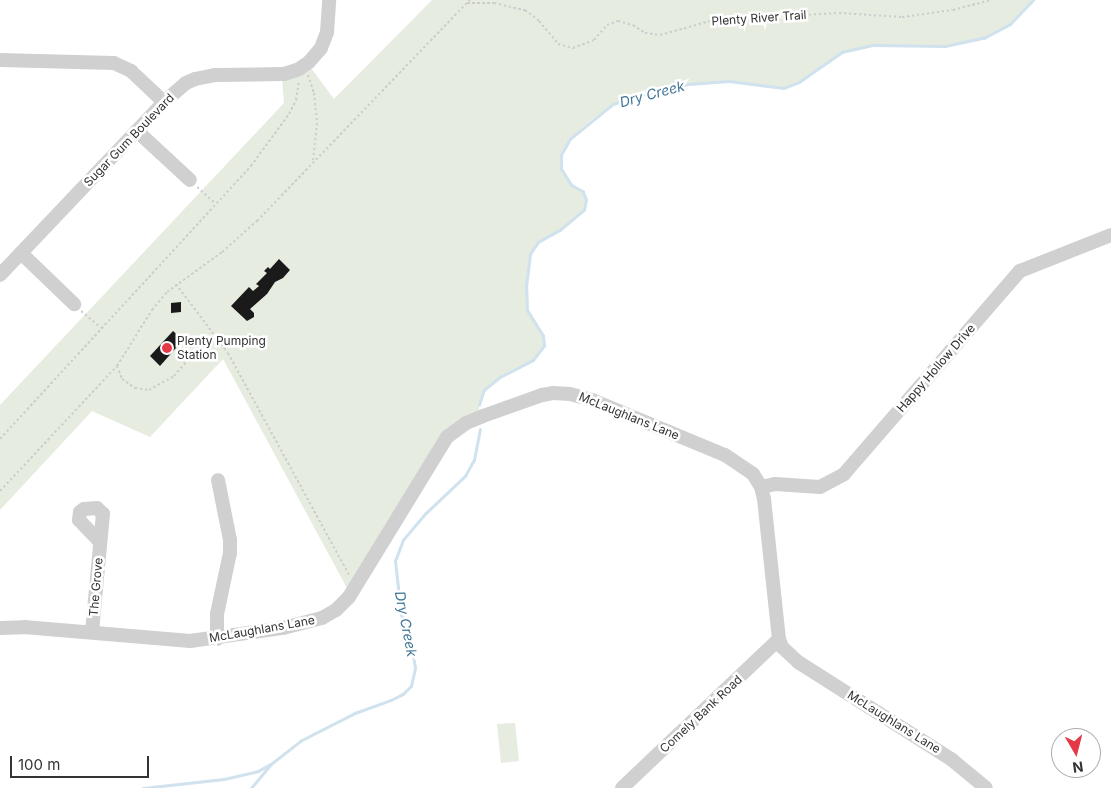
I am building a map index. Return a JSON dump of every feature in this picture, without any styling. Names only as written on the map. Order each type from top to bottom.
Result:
[{"type":"street","points":[[302,67],[316,55],[324,41],[329,22],[329,0]]},
{"type":"street","points":[[0,60],[114,63],[131,71],[164,102]]},
{"type":"street","name":"Sugar Gum Boulevard","points":[[0,275],[164,102],[186,84],[205,76],[284,74],[302,67]]},
{"type":"street","points":[[137,131],[190,180]]},
{"type":"street","name":"Happy Hollow Drive","points":[[761,487],[775,484],[820,487],[844,474],[1020,271],[1111,235]]},
{"type":"street","points":[[21,253],[74,304]]},
{"type":"street","name":"McLaughlans Lane","points":[[0,628],[24,626],[190,641],[217,639],[322,618],[341,606],[356,585],[447,437],[466,423],[542,395],[562,392],[580,396],[725,455],[753,474],[761,487]]},
{"type":"street","points":[[217,639],[217,614],[230,553],[218,480]]},
{"type":"street","points":[[761,487],[766,516],[779,639]]},
{"type":"street","name":"The Grove","points":[[92,632],[100,542]]},
{"type":"street","name":"McLaughlans Lane","points":[[779,639],[782,647],[798,662],[951,759],[986,788]]},
{"type":"street","name":"Comely Bank Road","points":[[622,788],[779,639]]},
{"type":"path","points":[[0,491],[117,366],[152,310],[176,284],[235,241],[286,192],[313,161],[470,0]]},
{"type":"path","name":"Plenty River Trail","points":[[467,3],[494,3],[525,10],[539,21],[558,44],[573,48],[594,40],[607,25],[618,21],[633,25],[645,33],[660,35],[714,20],[826,13],[902,16],[953,10],[990,0]]},
{"type":"path","points":[[302,67],[314,93],[317,123],[313,161]]},
{"type":"path","points":[[0,439],[36,402],[101,328],[256,160],[289,114],[297,94],[302,67]]},
{"type":"path","points":[[190,180],[216,204]]},
{"type":"path","points":[[176,284],[228,353],[349,576],[356,585]]},
{"type":"path","points":[[74,304],[101,328]]},
{"type":"path","points":[[117,366],[122,379],[135,388],[149,390],[174,376],[200,346]]},
{"type":"shaded area","points":[[432,0],[1033,0],[1010,24],[984,38],[945,46],[874,45],[842,52],[799,82],[784,88],[729,81],[689,84],[640,95],[613,104],[590,121],[570,139],[561,155],[561,169],[571,185],[583,192],[586,200],[584,210],[560,230],[538,242],[530,254],[526,287],[527,309],[543,336],[544,346],[533,360],[500,377],[484,390],[479,405],[479,413],[460,422],[348,590],[223,359],[150,437],[92,411],[0,510],[0,405],[284,103],[282,79],[311,68],[334,99]]},
{"type":"shaded area","points":[[515,723],[519,761],[501,763],[497,724]]},
{"type":"building","points":[[279,259],[290,270],[283,278],[275,282],[267,294],[250,309],[254,313],[254,317],[247,321],[231,306],[249,287],[253,291],[259,286],[256,284],[267,273],[264,271],[268,267],[270,269]]},
{"type":"building","points":[[181,302],[181,312],[171,313],[171,303]]},
{"type":"building","name":"Plenty Pumping Station","points":[[173,331],[183,340],[160,366],[150,356]]},
{"type":"waterway","name":"Dry Creek","points":[[479,405],[484,390],[500,377],[533,360],[544,346],[543,336],[527,310],[526,287],[530,254],[538,242],[560,230],[584,210],[586,200],[583,192],[571,185],[561,169],[561,155],[570,139],[613,104],[640,95],[689,84],[729,81],[784,88],[799,82],[842,52],[873,45],[945,46],[984,38],[1010,24],[1033,0]]},
{"type":"waterway","name":"Dry Creek","points":[[251,788],[271,764],[300,741],[355,713],[391,700],[403,694],[411,686],[415,668],[412,648],[401,615],[395,561],[403,540],[426,513],[465,476],[474,460],[480,430]]},
{"type":"waterway","name":"Dry Creek","points":[[143,788],[224,779],[258,771],[269,765]]},
{"type":"place","name":"Plenty Pumping Station","points":[[167,348]]}]
